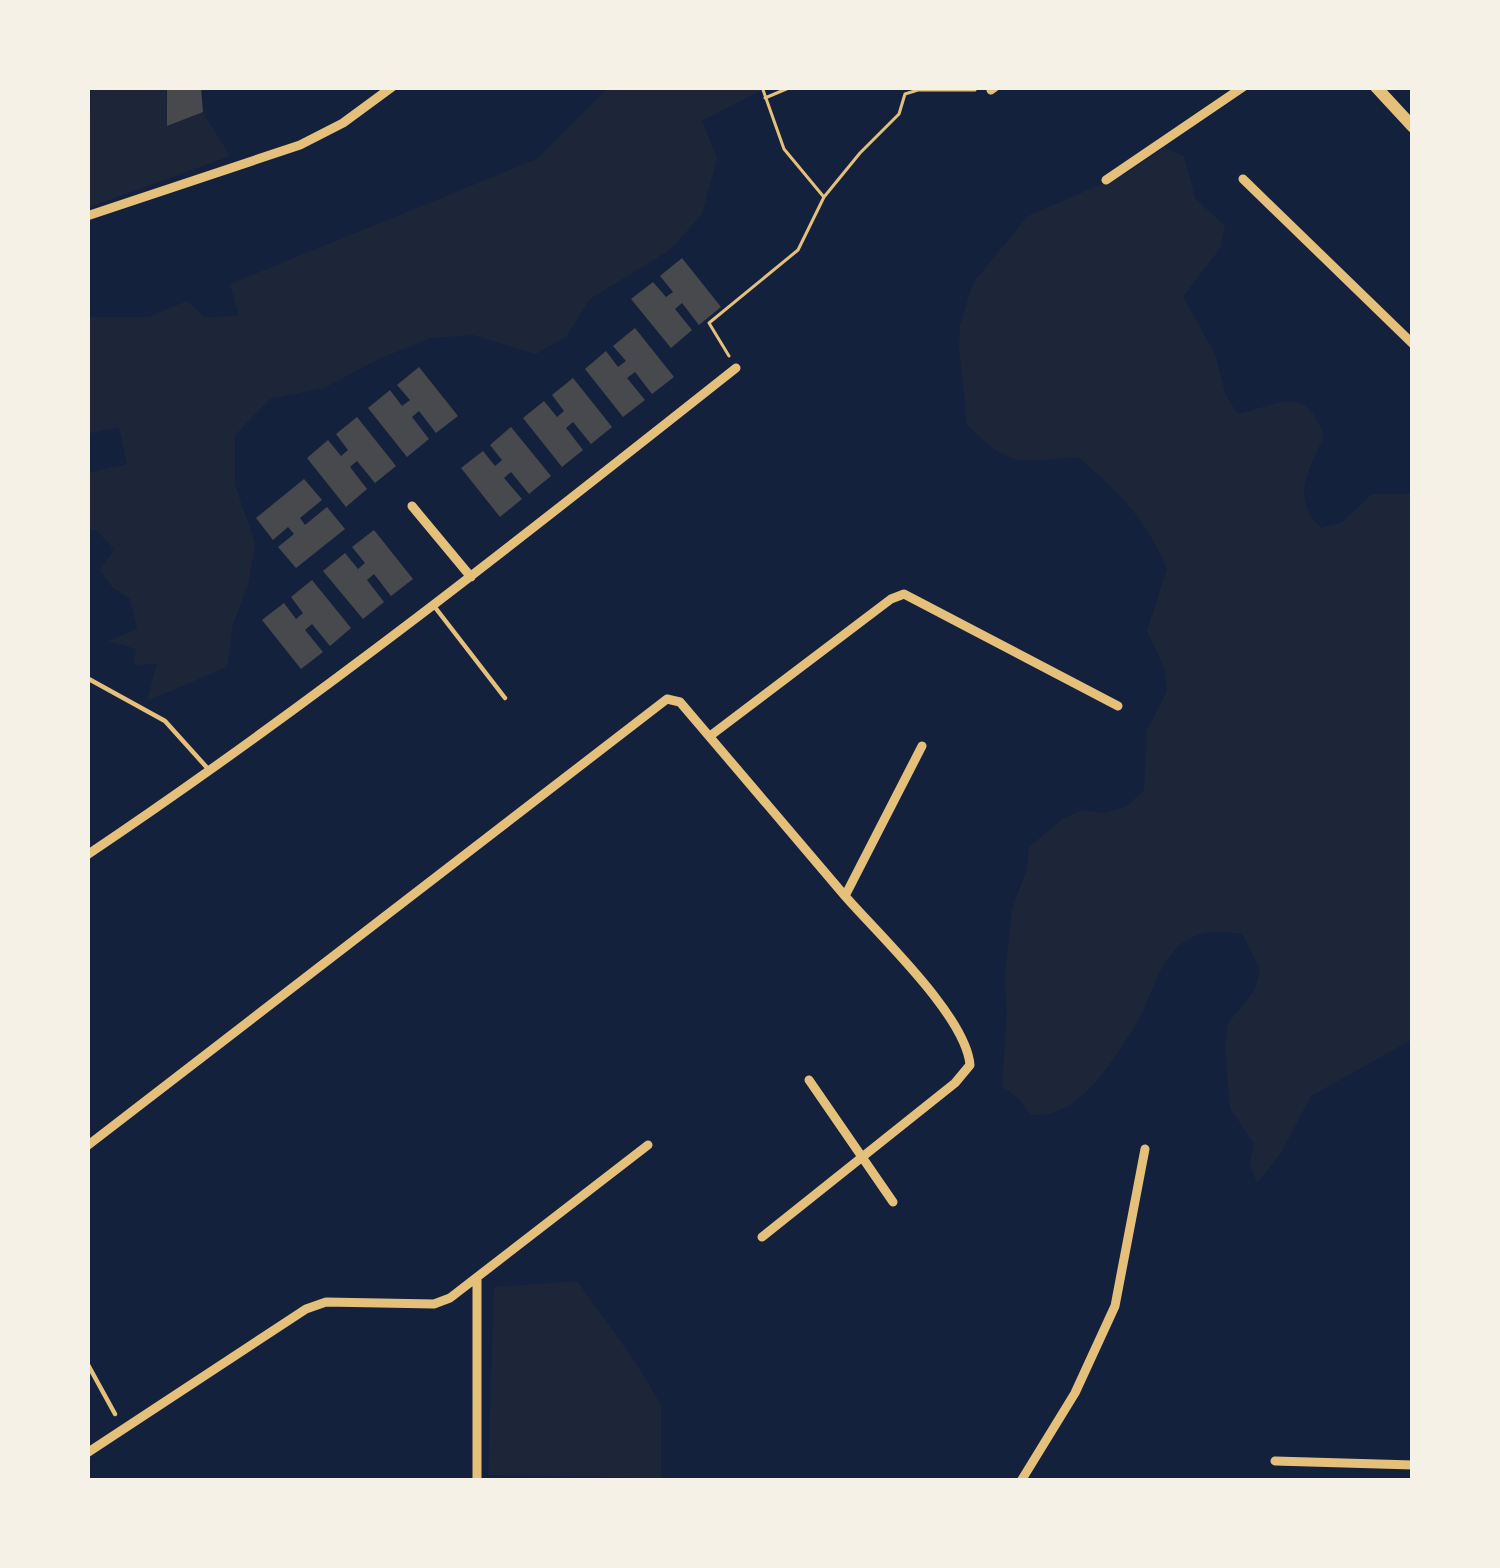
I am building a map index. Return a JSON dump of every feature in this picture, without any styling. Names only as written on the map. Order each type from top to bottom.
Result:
[{"type":"street","points":[[87,216],[300,145],[343,123],[392,87]]},
{"type":"street","points":[[1106,180],[1243,87]]},
{"type":"street","points":[[1376,87],[1413,127]]},
{"type":"street","points":[[1243,179],[1413,344]]},
{"type":"street","points":[[87,855],[211,772],[434,606],[736,368]]},
{"type":"street","points":[[412,506],[471,577]]},
{"type":"street","points":[[710,736],[891,598],[904,594],[1118,706]]},
{"type":"street","points":[[87,1146],[660,703],[674,699],[948,1012],[969,1054],[970,1064],[955,1083],[762,1237]]},
{"type":"street","points":[[844,896],[922,746]]},
{"type":"street","points":[[808,1080],[893,1202]]},
{"type":"street","points":[[87,1453],[306,1309],[326,1302],[434,1304],[450,1298],[648,1145]]},
{"type":"street","points":[[1021,1481],[1090,1364],[1115,1306],[1145,1149]]},
{"type":"street","points":[[477,1280],[477,1481]]},
{"type":"street","points":[[115,1414],[124,1428]]},
{"type":"street","points":[[1275,1461],[1413,1465]]},
{"type":"lane","points":[[434,606],[505,698]]},
{"type":"lane","points":[[87,678],[165,721],[211,772]]},
{"type":"lane","points":[[87,1364],[115,1414]]},
{"type":"path","points":[[762,87],[784,149],[824,197]]},
{"type":"path","points":[[765,98],[791,87]]},
{"type":"path","points":[[736,368],[709,323],[798,250],[824,197],[899,115],[904,94],[917,88],[993,88]]},
{"type":"shaded area","points":[[91,87],[166,87],[168,126],[203,112],[230,156],[87,208]]},
{"type":"shaded area","points":[[609,87],[768,87],[702,121],[717,158],[702,214],[670,250],[590,299],[566,337],[536,354],[473,335],[431,338],[324,388],[270,399],[235,435],[235,485],[255,543],[248,585],[233,624],[227,667],[147,701],[157,664],[133,665],[136,649],[108,641],[137,629],[130,599],[112,587],[100,570],[114,549],[96,530],[87,530],[87,473],[127,464],[119,427],[87,434],[87,317],[148,317],[187,301],[205,317],[239,316],[230,284],[537,159]]},
{"type":"shaded area","points":[[1164,148],[1184,156],[1195,198],[1225,226],[1221,247],[1183,297],[1215,354],[1226,396],[1238,414],[1289,401],[1299,403],[1308,408],[1324,435],[1305,483],[1311,517],[1321,528],[1341,523],[1372,494],[1413,494],[1413,1039],[1311,1096],[1281,1153],[1257,1183],[1250,1164],[1254,1144],[1230,1108],[1225,1043],[1228,1023],[1255,990],[1260,969],[1242,933],[1204,933],[1177,948],[1124,1043],[1078,1099],[1048,1114],[1030,1115],[1002,1086],[1012,910],[1029,847],[1062,819],[1082,810],[1104,813],[1126,807],[1144,790],[1147,731],[1167,691],[1165,670],[1147,631],[1167,569],[1130,507],[1078,457],[1006,456],[967,424],[960,325],[973,283],[1028,216],[1127,173]]},
{"type":"shaded area","points":[[577,1281],[661,1405],[661,1478],[488,1475],[494,1287]]},
{"type":"building","points":[[167,87],[201,87],[203,112],[167,126]]},
{"type":"building","points":[[682,258],[721,307],[699,325],[682,303],[675,309],[692,330],[671,348],[631,299],[653,282],[666,297],[673,292],[660,276]]},
{"type":"building","points":[[635,328],[674,377],[652,394],[635,372],[627,378],[645,400],[623,417],[585,369],[606,351],[618,367],[626,361],[613,346]]},
{"type":"building","points":[[419,367],[458,416],[436,433],[419,411],[412,417],[429,439],[407,457],[368,408],[390,390],[402,406],[410,400],[397,385]]},
{"type":"building","points":[[573,378],[612,427],[591,444],[573,422],[566,428],[583,450],[562,467],[523,418],[544,401],[557,417],[564,411],[552,395]]},
{"type":"building","points":[[357,417],[396,466],[375,483],[357,461],[350,467],[367,489],[346,507],[307,458],[328,440],[341,456],[348,450],[336,434]]},
{"type":"building","points":[[511,427],[551,476],[529,494],[511,472],[504,478],[522,499],[500,517],[461,468],[483,451],[495,466],[502,460],[490,445]]},
{"type":"building","points":[[304,479],[322,500],[300,518],[305,525],[327,507],[345,529],[296,568],[278,547],[294,534],[288,527],[273,540],[256,518]]},
{"type":"building","points":[[374,530],[413,579],[391,596],[374,574],[367,580],[384,602],[363,619],[323,571],[345,553],[358,569],[365,563],[352,547]]},
{"type":"building","points":[[312,580],[351,628],[330,646],[312,624],[305,630],[323,652],[301,669],[262,620],[284,603],[296,619],[303,613],[291,597]]}]
